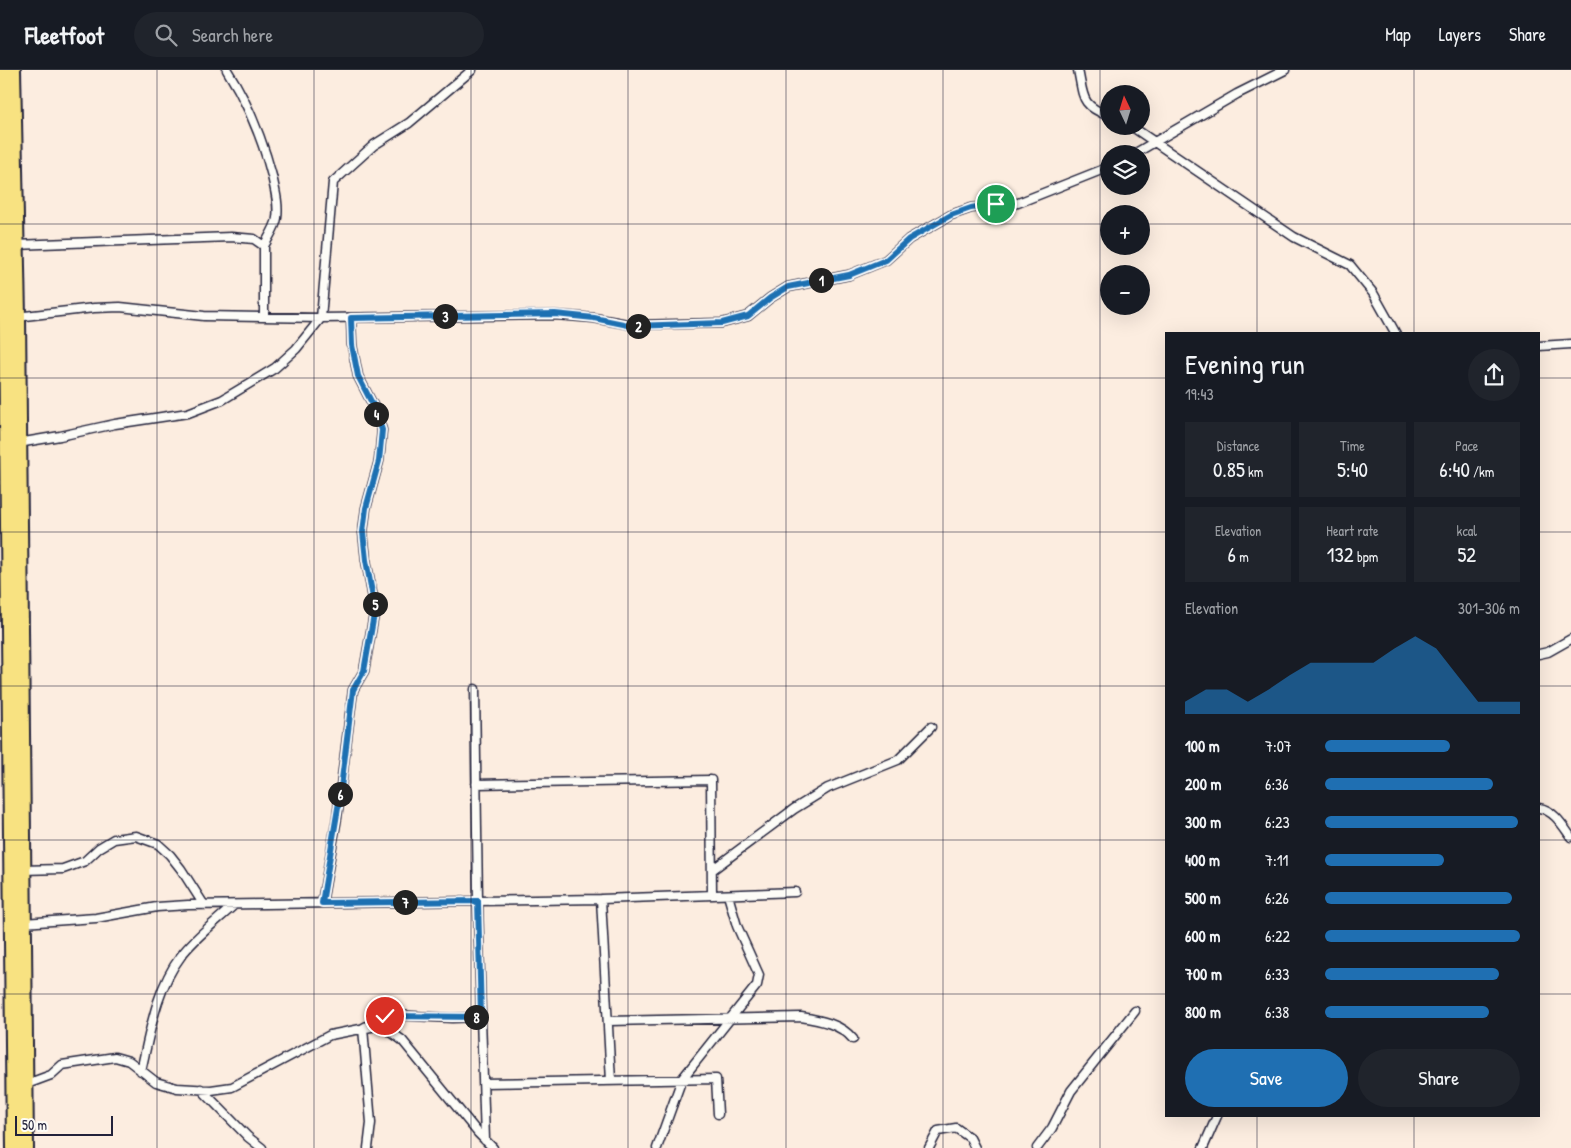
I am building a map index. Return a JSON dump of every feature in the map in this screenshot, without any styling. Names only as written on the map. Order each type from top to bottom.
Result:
[{"type":"highway","points":[[7,70],[13,443],[11,585],[20,1148]]},
{"type":"lane","points":[[227,70],[256,124],[277,203],[277,221],[264,246],[264,317]]},
{"type":"lane","points":[[13,443],[188,413],[222,400],[275,368],[296,349],[321,318],[333,182],[374,145],[409,123],[472,70]]},
{"type":"lane","points":[[1078,70],[1084,100],[1100,113]]},
{"type":"lane","points":[[1149,145],[1237,94],[1285,70]]},
{"type":"lane","points":[[1144,135],[1294,237],[1350,264],[1373,293],[1395,332]]},
{"type":"lane","points":[[12,317],[120,306],[204,316],[351,318],[555,314],[594,318],[633,326],[722,323],[748,316],[770,298],[788,287],[849,275],[886,260],[909,239],[951,215],[971,208],[1018,203],[1100,171]]},
{"type":"lane","points":[[11,245],[230,237],[254,239],[264,246]]},
{"type":"lane","points":[[322,903],[338,811],[353,690],[364,671],[375,609],[363,532],[366,508],[379,461],[382,430],[375,409],[358,376],[352,345],[351,318]]},
{"type":"lane","points":[[1540,346],[1571,344]]},
{"type":"lane","points":[[1540,654],[1548,652],[1571,639]]},
{"type":"lane","points":[[475,689],[478,901],[485,1140]]},
{"type":"lane","points":[[712,870],[794,809],[828,788],[898,760],[931,728]]},
{"type":"lane","points":[[476,784],[712,780],[712,895]]},
{"type":"lane","points":[[1540,808],[1545,809],[1558,819],[1571,837]]},
{"type":"lane","points":[[16,870],[63,869],[85,861],[114,838],[136,836],[158,844],[170,855],[204,905]]},
{"type":"lane","points":[[17,923],[96,918],[156,907],[204,905],[601,899],[795,892]]},
{"type":"lane","points":[[657,1148],[682,1080],[757,985],[759,975],[737,926],[728,895]]},
{"type":"lane","points":[[601,899],[611,1080]]},
{"type":"lane","points":[[141,1071],[154,1011],[172,969],[191,944],[234,905]]},
{"type":"lane","points":[[1037,1148],[1052,1128],[1071,1091],[1135,1011]]},
{"type":"lane","points":[[363,1028],[385,1016],[481,1017]]},
{"type":"lane","points":[[608,1021],[801,1017],[820,1020],[846,1031],[853,1039]]},
{"type":"lane","points":[[20,1086],[51,1075],[62,1065],[115,1058],[129,1060],[156,1082],[177,1088],[211,1090],[232,1086],[330,1035],[381,1025],[402,1040],[493,1148]]},
{"type":"lane","points":[[363,1028],[371,1123],[368,1148]]},
{"type":"lane","points":[[483,1083],[716,1079],[718,1114]]},
{"type":"lane","points":[[201,1089],[248,1137],[262,1148]]},
{"type":"lane","points":[[1203,1148],[1217,1117]]},
{"type":"lane","points":[[929,1148],[938,1131],[956,1128],[970,1138],[975,1148]]},
{"type":"route","points":[[385,1016],[481,1017],[478,901],[322,903],[330,849],[337,818],[353,690],[364,671],[375,609],[363,532],[366,508],[379,461],[382,430],[375,409],[358,376],[352,345],[351,318],[555,314],[594,318],[633,326],[722,323],[748,316],[770,298],[788,287],[849,275],[886,260],[909,239],[951,215],[971,208],[996,204]]}]
